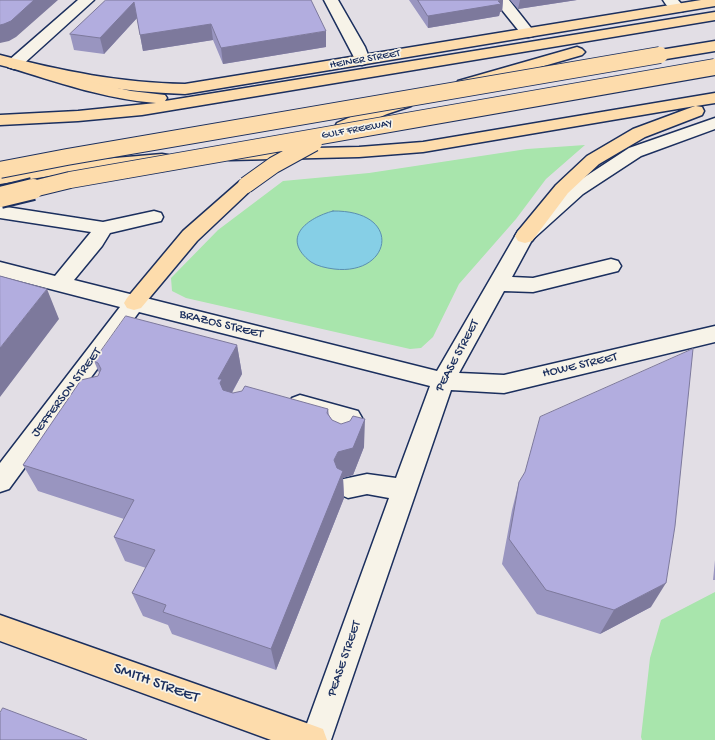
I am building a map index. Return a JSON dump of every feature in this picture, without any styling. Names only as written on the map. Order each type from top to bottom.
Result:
[{"type":"main road","name":"HEINER STREET","points":[[7,62],[107,84],[151,89],[185,89],[528,33],[674,4],[715,2]]},
{"type":"main road","points":[[0,120],[135,111],[710,17]]},
{"type":"main road","points":[[134,303],[190,236],[246,185],[274,165],[343,127],[381,110],[522,67],[710,17]]},
{"type":"main road","name":"GULF FREEWAY","points":[[0,170],[67,157],[715,46]]},
{"type":"main road","points":[[7,62],[87,86],[131,96],[208,100]]},
{"type":"main road","name":"GULF FREEWAY","points":[[0,197],[70,180],[715,67]]},
{"type":"main road","points":[[0,178],[64,168],[181,157],[359,152],[423,147],[715,98]]},
{"type":"main road","points":[[526,236],[562,189],[593,160],[640,133],[715,104]]},
{"type":"main road","name":"SMITH STREET","points":[[0,628],[312,740]]},
{"type":"street","points":[[7,62],[87,0]]},
{"type":"street","points":[[331,0],[357,47],[362,60]]},
{"type":"street","points":[[501,0],[528,33]]},
{"type":"street","name":"PEASE STREET","points":[[316,740],[443,381],[526,236],[577,190],[635,152],[715,123]]},
{"type":"street","points":[[0,212],[103,228],[154,218]]},
{"type":"street","points":[[60,284],[95,241],[103,228]]},
{"type":"street","points":[[498,284],[533,285],[611,266]]},
{"type":"street","name":"BRAZOS STREET","points":[[0,269],[443,381]]},
{"type":"street","name":"JEFFERSON STREET","points":[[0,482],[134,303]]},
{"type":"street","name":"HOWE STREET","points":[[443,381],[504,384],[715,334]]},
{"type":"street","points":[[64,396],[83,400],[89,399]]},
{"type":"street","points":[[281,399],[350,418],[342,440]]},
{"type":"street","points":[[357,480],[404,490]]},
{"type":"green space","points":[[585,145],[546,179],[516,219],[459,284],[433,337],[421,348],[410,349],[186,298],[172,291],[171,278],[218,230],[283,181],[369,173],[527,149]]},
{"type":"green space","points":[[715,592],[715,740],[642,740],[641,737],[650,658],[661,620]]},
{"type":"water","points":[[333,211],[356,213],[371,221],[380,231],[382,242],[378,253],[368,263],[354,268],[331,269],[311,262],[302,253],[298,245],[297,237],[301,230],[306,224],[314,219]]},
{"type":"building","points":[[0,0],[34,0],[11,21],[0,25]]},
{"type":"building","points":[[106,0],[311,0],[326,31],[221,48],[211,24],[140,35],[134,2],[100,38],[70,34]]},
{"type":"building","points":[[418,0],[503,0],[498,1],[501,4],[428,16]]},
{"type":"building","points":[[0,276],[47,289],[0,348]]},
{"type":"building","points":[[126,316],[237,345],[218,379],[222,379],[220,383],[223,390],[233,393],[242,391],[245,386],[328,409],[327,413],[332,420],[341,424],[350,421],[353,416],[365,419],[353,448],[338,452],[334,460],[337,468],[343,471],[271,649],[163,612],[166,605],[132,593],[155,550],[114,537],[134,500],[23,465],[81,380],[98,376],[101,369],[98,363],[94,361]]},
{"type":"building","points":[[693,349],[675,526],[666,583],[614,610],[546,590],[509,539],[519,482],[525,472],[540,417]]},
{"type":"building","points":[[3,708],[87,740],[0,740],[0,713]]}]
